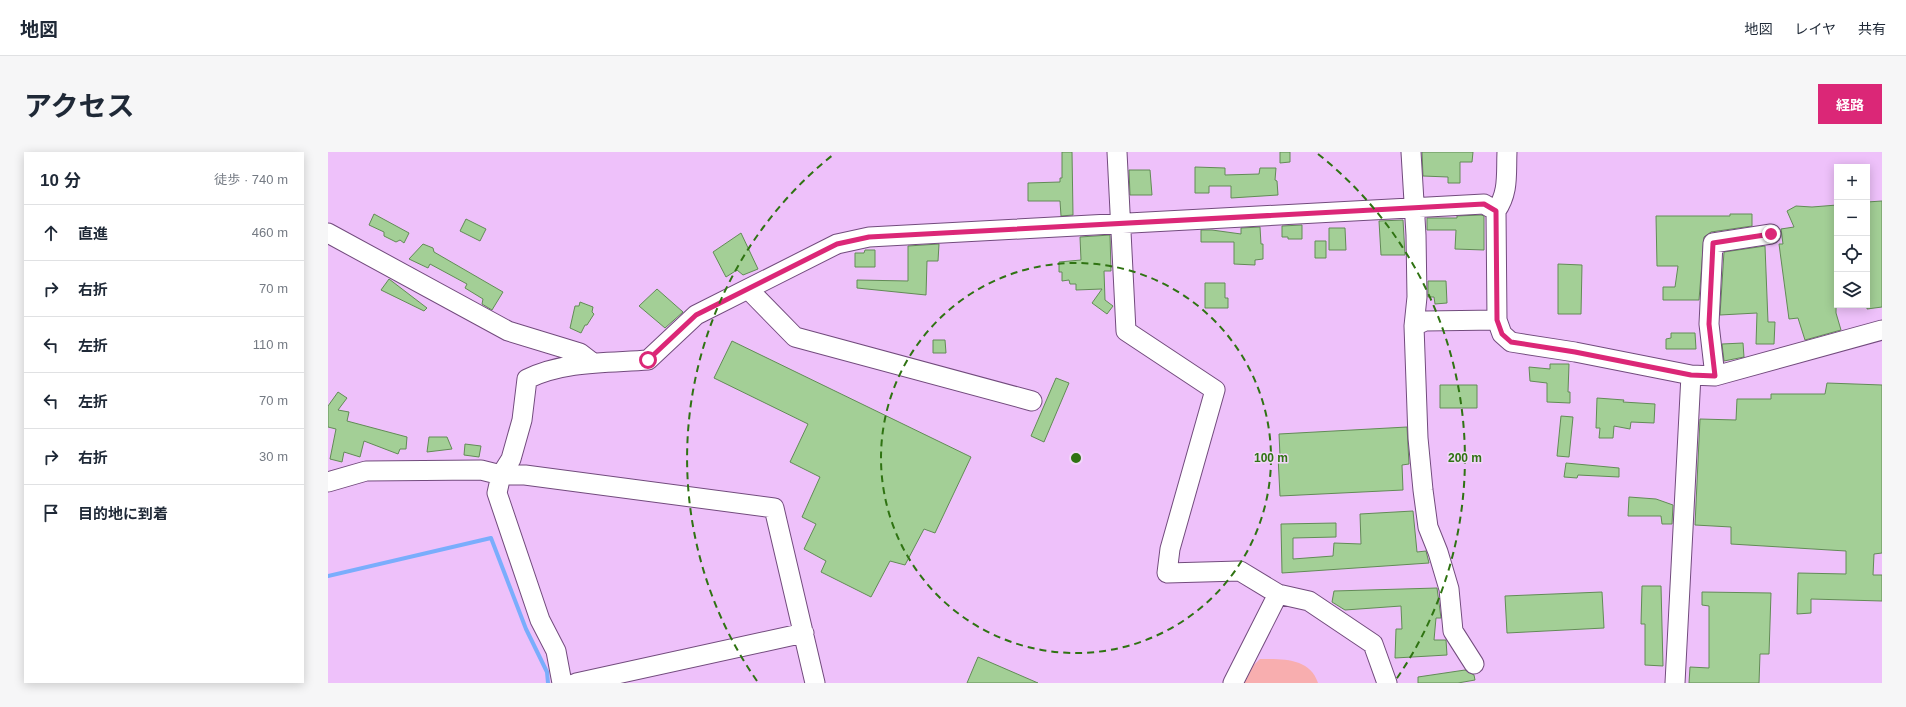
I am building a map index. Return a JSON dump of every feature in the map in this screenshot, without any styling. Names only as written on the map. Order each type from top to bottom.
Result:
[{"type":"street","points":[[1117,152],[1126,331],[1215,390],[1170,549],[1167,573],[1240,571],[1278,594],[1309,601],[1373,644],[1387,683]]},
{"type":"street","points":[[1411,152],[1414,207],[1416,297],[1414,326],[1418,438],[1427,521],[1449,589],[1453,631],[1474,664]]},
{"type":"street","points":[[1507,152],[1506,191],[1503,200],[1496,211],[1497,320],[1502,334],[1511,342],[1575,352],[1691,375],[1715,376],[1882,330]]},
{"type":"street","points":[[562,683],[556,651],[540,620],[497,493],[501,475],[511,459],[522,420],[527,379],[541,372],[593,363],[648,360],[696,315],[837,244],[869,237],[1484,204],[1496,211]]},
{"type":"street","points":[[328,233],[508,331],[580,353],[593,363]]},
{"type":"street","points":[[1715,376],[1709,324],[1713,243],[1771,234]]},
{"type":"street","points":[[748,289],[795,337],[1032,400]]},
{"type":"street","points":[[1414,326],[1425,321],[1497,320]]},
{"type":"street","points":[[1675,683],[1691,375]]},
{"type":"street","points":[[328,482],[366,471],[481,470],[501,475],[525,475],[774,508],[815,683]]},
{"type":"street","points":[[1233,683],[1278,594]]},
{"type":"street","points":[[576,683],[804,633]]},
{"type":"shaded area","points":[[1260,659],[1278,659],[1302,664],[1309,669],[1318,683],[1235,683]]},
{"type":"building","points":[[1062,152],[1072,152],[1073,215],[1061,216],[1060,201],[1028,201],[1028,183],[1060,182],[1060,178],[1062,178]]},
{"type":"building","points":[[1280,152],[1290,152],[1290,162],[1280,163]]},
{"type":"building","points":[[1422,152],[1473,152],[1472,162],[1460,162],[1460,183],[1448,183],[1448,177],[1423,176]]},
{"type":"building","points":[[1195,167],[1225,168],[1225,175],[1259,174],[1260,168],[1276,168],[1275,180],[1277,181],[1278,195],[1231,198],[1231,186],[1209,186],[1209,193],[1195,193]]},
{"type":"building","points":[[1129,170],[1150,170],[1152,195],[1130,195]]},
{"type":"building","points":[[1882,201],[1882,307],[1867,309],[1870,308],[1870,202]]},
{"type":"building","points":[[1834,205],[1834,308],[1836,308],[1841,330],[1805,340],[1798,318],[1789,319],[1779,244],[1783,244],[1781,229],[1794,227],[1787,211],[1796,206],[1812,207]]},
{"type":"building","points":[[374,214],[409,233],[404,243],[400,240],[396,242],[384,236],[384,232],[369,225]]},
{"type":"building","points":[[1730,214],[1752,214],[1752,226],[1711,232],[1704,237],[1699,300],[1663,300],[1663,287],[1675,287],[1678,266],[1657,266],[1656,216],[1730,216]]},
{"type":"building","points":[[1457,216],[1484,216],[1484,250],[1455,249],[1456,230],[1427,230],[1427,218],[1457,218]]},
{"type":"building","points":[[466,219],[486,229],[480,241],[460,231]]},
{"type":"building","points":[[1403,220],[1405,255],[1381,255],[1379,221]]},
{"type":"building","points":[[1302,225],[1302,239],[1288,239],[1288,237],[1282,237],[1282,226]]},
{"type":"building","points":[[1260,227],[1261,244],[1263,244],[1263,259],[1255,260],[1255,265],[1234,264],[1234,242],[1201,242],[1201,230],[1241,234],[1241,228]]},
{"type":"building","points":[[1329,228],[1345,228],[1346,250],[1329,250]]},
{"type":"building","points":[[741,233],[758,269],[743,275],[737,270],[726,277],[713,252]]},
{"type":"building","points":[[1110,235],[1111,271],[1104,271],[1105,300],[1113,306],[1107,314],[1092,303],[1102,289],[1076,290],[1076,284],[1070,284],[1069,280],[1062,281],[1062,272],[1059,272],[1059,262],[1081,260],[1080,237]]},
{"type":"building","points":[[1315,241],[1326,241],[1326,258],[1315,258]]},
{"type":"building","points":[[423,244],[433,248],[434,252],[503,292],[492,310],[482,304],[483,299],[465,288],[467,284],[430,264],[428,268],[409,259]]},
{"type":"building","points":[[939,244],[938,261],[927,261],[926,295],[857,288],[857,280],[908,281],[908,246]]},
{"type":"building","points":[[1765,246],[1768,322],[1775,322],[1774,344],[1756,344],[1757,313],[1720,315],[1724,252]]},
{"type":"building","points":[[865,250],[875,250],[875,267],[855,267],[855,253],[864,253]]},
{"type":"building","points":[[1558,264],[1582,265],[1581,314],[1558,314]]},
{"type":"building","points":[[389,279],[427,308],[424,311],[381,290]]},
{"type":"building","points":[[1428,281],[1446,281],[1447,303],[1435,304],[1434,297],[1428,297]]},
{"type":"building","points":[[1205,283],[1225,283],[1225,298],[1228,298],[1228,308],[1205,308]]},
{"type":"building","points":[[657,289],[683,312],[665,328],[639,306]]},
{"type":"building","points":[[580,302],[593,307],[592,312],[594,314],[587,325],[585,325],[581,333],[570,328],[575,306],[579,306]]},
{"type":"building","points":[[1671,333],[1695,333],[1696,349],[1666,349],[1666,339],[1671,338]]},
{"type":"building","points":[[933,340],[945,340],[946,353],[933,353]]},
{"type":"building","points":[[732,341],[971,457],[935,533],[924,529],[905,565],[890,561],[871,597],[821,572],[826,561],[804,549],[816,524],[802,517],[820,477],[790,462],[808,424],[714,378]]},
{"type":"building","points":[[1743,343],[1744,357],[1724,361],[1722,344]]},
{"type":"building","points":[[1550,364],[1569,364],[1568,392],[1570,392],[1570,403],[1547,402],[1547,383],[1530,381],[1529,367],[1550,369]]},
{"type":"building","points":[[1056,378],[1069,383],[1044,442],[1031,436]]},
{"type":"building","points":[[1827,383],[1882,385],[1882,553],[1874,554],[1873,575],[1882,575],[1882,601],[1811,599],[1811,613],[1797,614],[1798,573],[1846,574],[1846,551],[1731,544],[1731,527],[1695,525],[1700,419],[1736,420],[1737,399],[1771,399],[1771,394],[1825,394]]},
{"type":"building","points":[[1440,385],[1477,385],[1477,408],[1440,408]]},
{"type":"building","points":[[338,392],[347,398],[338,410],[349,412],[347,421],[407,437],[406,449],[400,449],[398,454],[364,441],[360,457],[344,452],[342,462],[330,459],[336,429],[328,427],[328,406]]},
{"type":"building","points":[[1597,398],[1624,400],[1623,402],[1655,404],[1654,423],[1631,422],[1630,429],[1614,426],[1613,438],[1599,438],[1600,428],[1596,428]]},
{"type":"building","points":[[1561,416],[1573,417],[1569,457],[1557,456]]},
{"type":"building","points":[[1407,427],[1409,464],[1402,465],[1403,490],[1280,496],[1278,456],[1280,456],[1279,434]]},
{"type":"building","points":[[429,437],[447,437],[452,449],[427,452]]},
{"type":"building","points":[[465,444],[481,446],[479,457],[464,455]]},
{"type":"building","points":[[1566,463],[1619,468],[1619,477],[1578,475],[1577,478],[1564,477]]},
{"type":"building","points":[[1629,497],[1656,499],[1673,505],[1672,524],[1662,524],[1661,516],[1628,516]]},
{"type":"building","points":[[1413,511],[1417,552],[1426,551],[1429,563],[1282,573],[1281,524],[1336,523],[1336,537],[1293,538],[1293,559],[1333,556],[1334,543],[1361,544],[1360,514]]},
{"type":"building","points":[[1642,586],[1661,586],[1663,666],[1645,665],[1645,624],[1641,624]]},
{"type":"building","points":[[1437,588],[1441,618],[1436,618],[1434,640],[1446,640],[1447,655],[1395,658],[1396,629],[1402,629],[1401,606],[1345,610],[1332,602],[1334,591]]},
{"type":"building","points":[[1602,592],[1604,628],[1507,633],[1505,596]]},
{"type":"building","points":[[1702,592],[1771,593],[1769,654],[1760,654],[1759,683],[1689,683],[1690,667],[1709,668],[1709,606],[1702,605]]},
{"type":"building","points":[[978,657],[1038,683],[967,683]]},
{"type":"building","points":[[1465,670],[1474,675],[1475,680],[1458,683],[1418,683],[1418,677]]},
{"type":"waterway","points":[[328,576],[491,538],[526,629],[547,672],[548,683]]},
{"type":"route","points":[[648,360],[696,315],[837,244],[869,237],[1484,204],[1496,211],[1497,320],[1502,334],[1511,342],[1528,346],[1575,352],[1691,375],[1715,376],[1709,324],[1713,243],[1771,234]]}]
